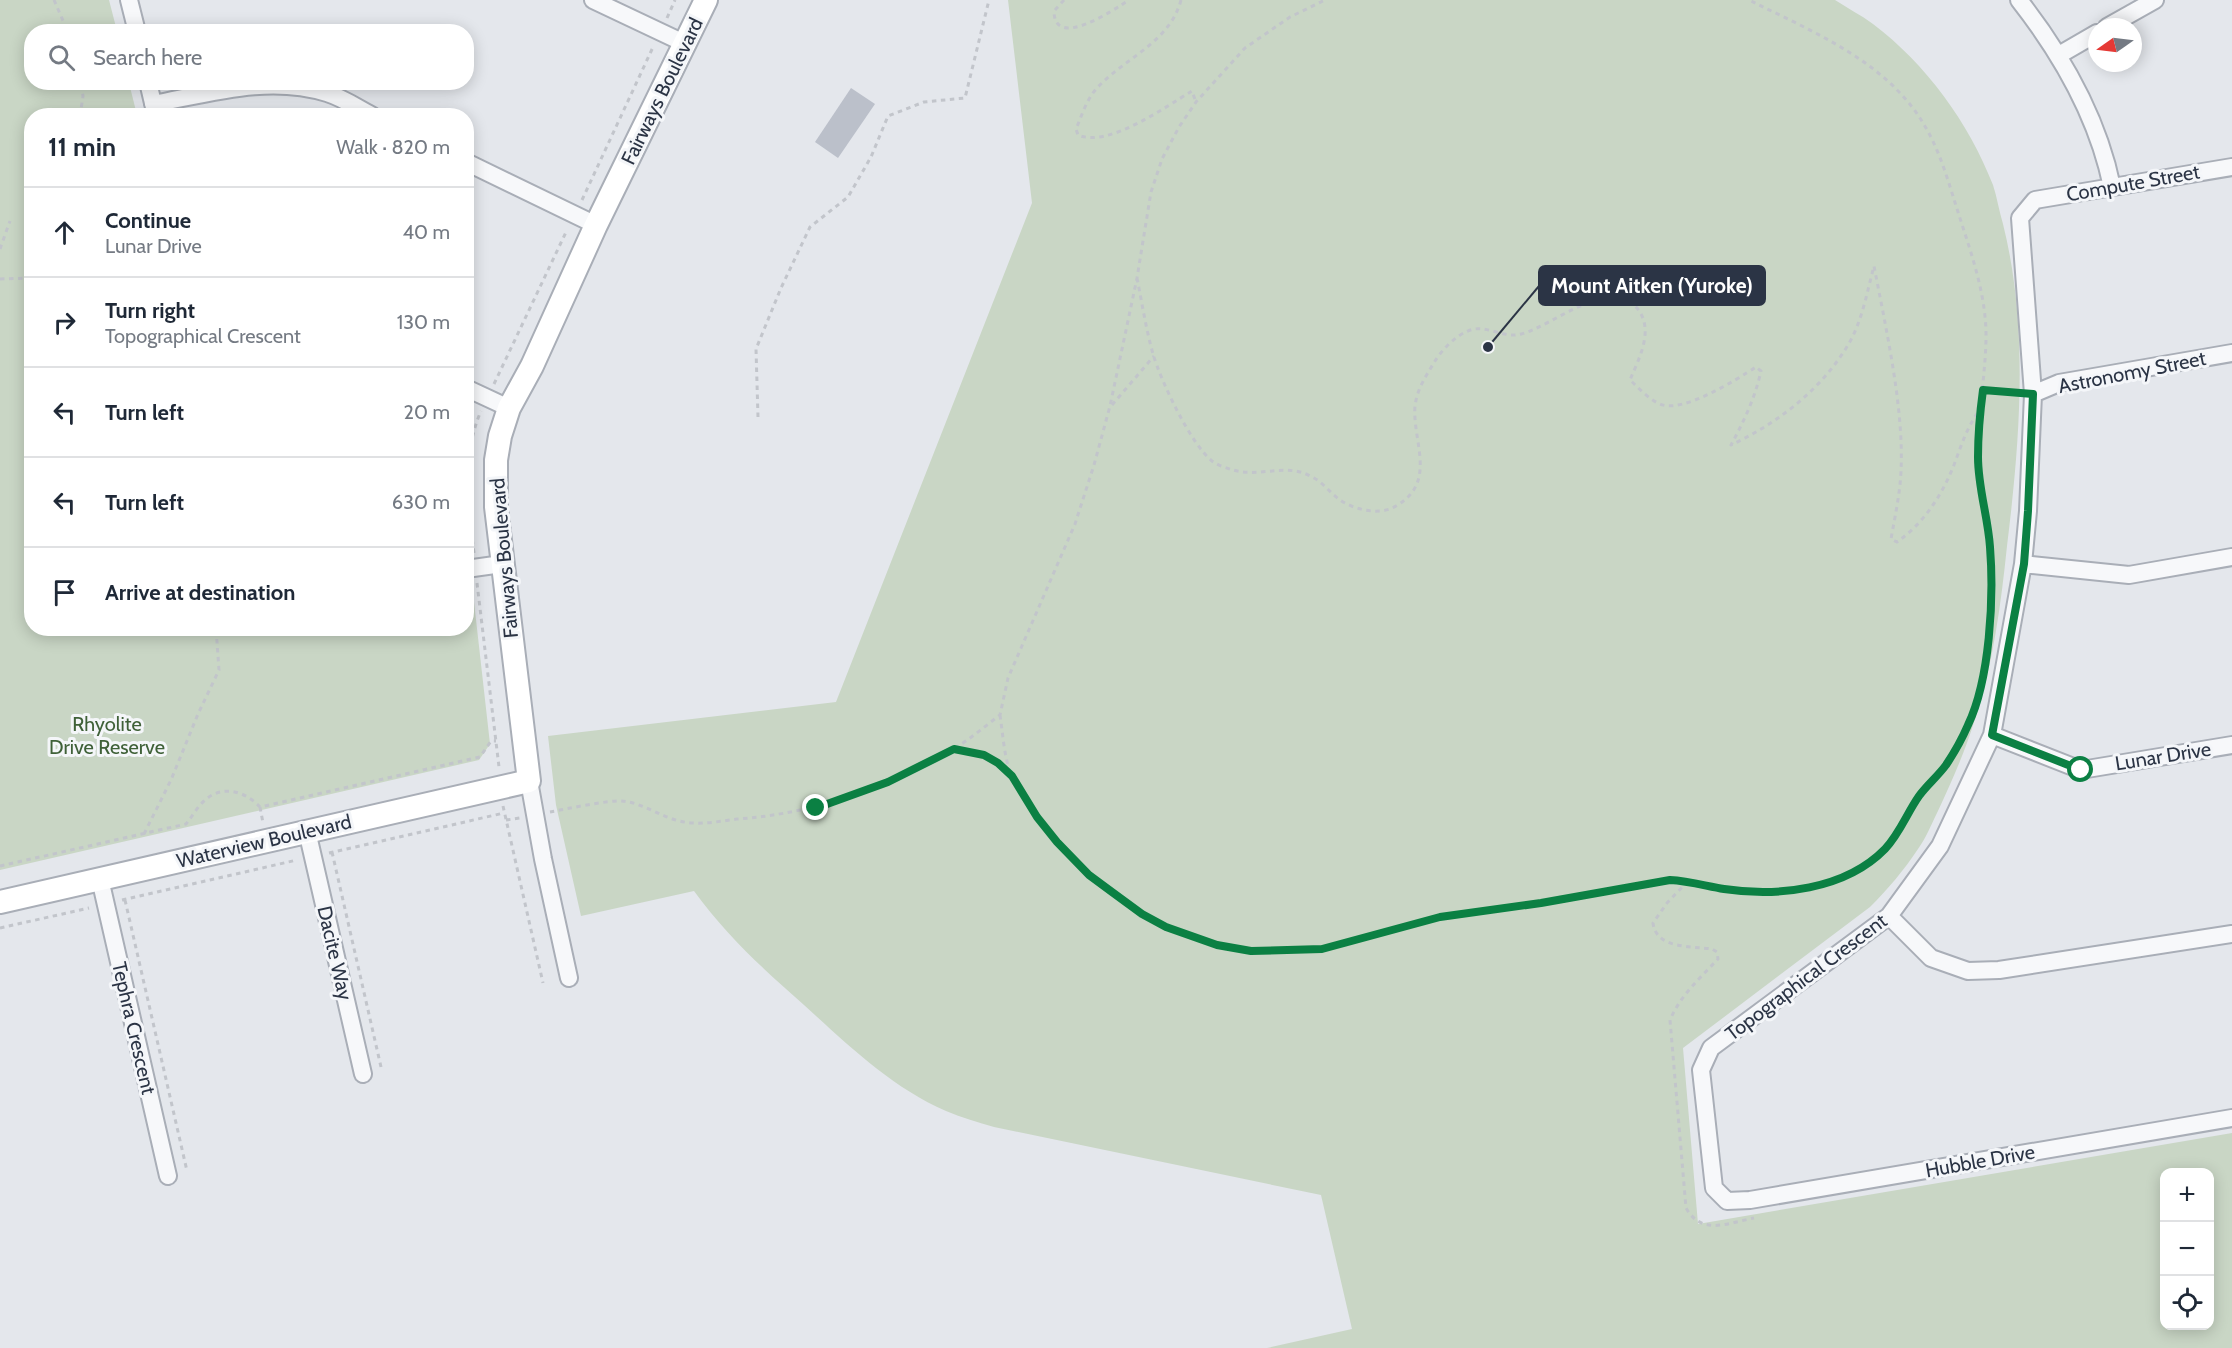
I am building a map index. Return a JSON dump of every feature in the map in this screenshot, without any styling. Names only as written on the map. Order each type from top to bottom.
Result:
[{"type":"street","points":[[129,0],[135,24]]},
{"type":"street","points":[[593,0],[686,44]]},
{"type":"street","name":"Fairways Boulevard","points":[[569,978],[543,859],[529,781],[502,564],[495,471],[500,436],[509,408],[532,366],[596,225],[706,0]]},
{"type":"street","points":[[2019,0],[2059,55],[2096,130],[2106,158],[2112,186]]},
{"type":"street","points":[[2123,18],[2155,0]]},
{"type":"street","points":[[2059,55],[2088,38]]},
{"type":"street","points":[[150,90],[154,108]]},
{"type":"street","points":[[161,108],[226,90]]},
{"type":"street","points":[[313,90],[328,93],[357,108]]},
{"type":"street","points":[[474,166],[596,225]]},
{"type":"street","name":"Compute Street","points":[[2035,200],[2232,167]]},
{"type":"street","name":"Topographical Crescent","points":[[1727,1200],[1714,1188],[1712,1176],[1701,1070],[1711,1048],[1889,916],[1940,846],[1992,735],[2024,564],[2033,394],[2020,218],[2035,200]]},
{"type":"street","name":"Astronomy Street","points":[[2033,394],[2059,383],[2232,353]]},
{"type":"street","points":[[474,391],[509,408]]},
{"type":"street","points":[[2024,564],[2129,575],[2232,557]]},
{"type":"street","points":[[474,568],[502,564]]},
{"type":"street","name":"Lunar Drive","points":[[1992,735],[2081,770],[2232,745]]},
{"type":"street","name":"Waterview Boulevard","points":[[0,902],[529,781]]},
{"type":"street","name":"Dacite Way","points":[[307,831],[363,1074]]},
{"type":"street","name":"Tephra Crescent","points":[[100,879],[168,1176]]},
{"type":"street","points":[[1889,916],[1931,958],[1968,971],[1999,970],[2232,934]]},
{"type":"street","name":"Hubble Drive","points":[[1727,1200],[1750,1200],[2232,1118]]},
{"type":"path","points":[[54,0],[64,24]]},
{"type":"path","points":[[758,417],[756,349],[810,227],[848,197],[871,157],[888,116],[924,102],[965,98],[989,0]]},
{"type":"path","points":[[1064,0],[1054,11],[1054,19],[1059,25],[1067,28],[1096,21],[1129,0]]},
{"type":"path","points":[[1181,0],[1171,23],[1161,35],[1097,88],[1076,129],[1078,135],[1084,138],[1106,136],[1139,122],[1192,92],[1196,102]]},
{"type":"path","points":[[1012,776],[1000,715],[1008,678],[1075,525],[1094,465],[1110,406],[1137,278],[1151,192],[1162,159],[1196,102],[1245,48],[1290,17],[1325,0]]},
{"type":"path","points":[[954,749],[984,755],[998,763],[1012,776],[1037,817],[1057,842],[1089,875],[1142,914],[1193,938],[1236,950],[1322,949],[1440,917],[1541,903],[1670,880],[1688,881],[1722,889],[1771,892],[1818,885],[1859,869],[1875,859],[1898,833],[1919,796],[1945,766],[1956,749],[1976,705],[1988,638],[1991,575],[1990,545],[1981,495],[1978,458],[1986,336],[1984,311],[1978,278],[1943,164],[1926,127],[1897,88],[1864,62],[1823,37],[1749,0]]},
{"type":"path","points":[[81,108],[82,90]]},
{"type":"path","points":[[0,249],[10,221]]},
{"type":"path","points":[[1137,278],[1154,356],[1183,419],[1200,447],[1213,462],[1248,474],[1284,469],[1302,472],[1314,478],[1348,504],[1375,511],[1386,510],[1402,503],[1418,481],[1421,456],[1415,408],[1419,388],[1438,356],[1452,342],[1469,330],[1483,328],[1504,335],[1519,335],[1541,327],[1577,307],[1609,297],[1623,298],[1641,313],[1646,328],[1644,344],[1630,380],[1660,404],[1671,407],[1703,397],[1725,387],[1756,367],[1761,371],[1749,413],[1731,445],[1773,423],[1802,400],[1833,366],[1849,343],[1863,306],[1874,266],[1899,420],[1901,470],[1890,539],[1898,542],[1909,534],[1932,507],[1947,480],[1969,424],[1980,409]]},
{"type":"path","points":[[0,279],[24,278]]},
{"type":"path","points":[[1110,406],[1154,356]]},
{"type":"path","points":[[1983,390],[2033,394]]},
{"type":"path","points":[[144,834],[171,780],[219,670],[217,636]]},
{"type":"path","points":[[560,810],[622,801],[639,805],[667,819],[692,823],[765,817],[816,808],[888,782],[954,749],[1000,715]]},
{"type":"path","points":[[0,866],[186,824],[202,802],[211,795],[226,791],[250,797],[260,807],[480,757],[491,741],[496,741]]},
{"type":"path","points":[[500,787],[543,983]]},
{"type":"path","points":[[0,928],[504,813]]},
{"type":"path","points":[[332,852],[381,1067]]},
{"type":"path","points":[[1688,881],[1667,903],[1653,923],[1658,937],[1667,943],[1712,949],[1717,952],[1718,959],[1685,995],[1670,1020],[1686,1208],[1692,1218],[1707,1227],[1754,1218]]},
{"type":"path","points":[[125,900],[187,1171]]},
{"type":"green space","name":"Rhyolite Drive Reserve","points":[[0,0],[109,0],[115,24],[24,24],[24,90],[131,90],[135,108],[24,108],[24,636],[474,636],[474,602],[490,744],[479,760],[0,870]]},
{"type":"green space","points":[[1008,0],[1835,0],[1873,24],[1911,57],[1928,76],[1972,139],[1994,190],[2011,263],[2019,344],[2020,384],[2012,506],[1996,634],[1987,677],[1962,755],[1921,845],[1870,907],[1683,1048],[1698,1224],[2232,1133],[2232,1348],[1267,1348],[1352,1329],[1321,1195],[994,1127],[946,1111],[907,1090],[854,1050],[746,951],[719,923],[694,891],[581,916],[556,805],[548,736],[836,702],[1032,203]]},
{"type":"building","points":[[851,88],[875,104],[838,158],[815,142]]},
{"type":"place","name":"Mount Aitken (Yuroke)","points":[[1488,347]]},
{"type":"route","points":[[816,808],[888,782],[954,749],[984,755],[998,763],[1012,776],[1037,817],[1089,875],[1142,914],[1166,927],[1193,938],[1236,950],[1322,949],[1440,917],[1541,903],[1670,880],[1688,881],[1722,889],[1771,892],[1818,885],[1838,879],[1875,859],[1898,833],[1919,796],[1945,766],[1956,749],[1976,705],[1988,638],[1991,585],[1990,545],[1981,495],[1978,458],[1983,390],[2033,394],[2024,564],[1992,735],[2081,770]]}]
